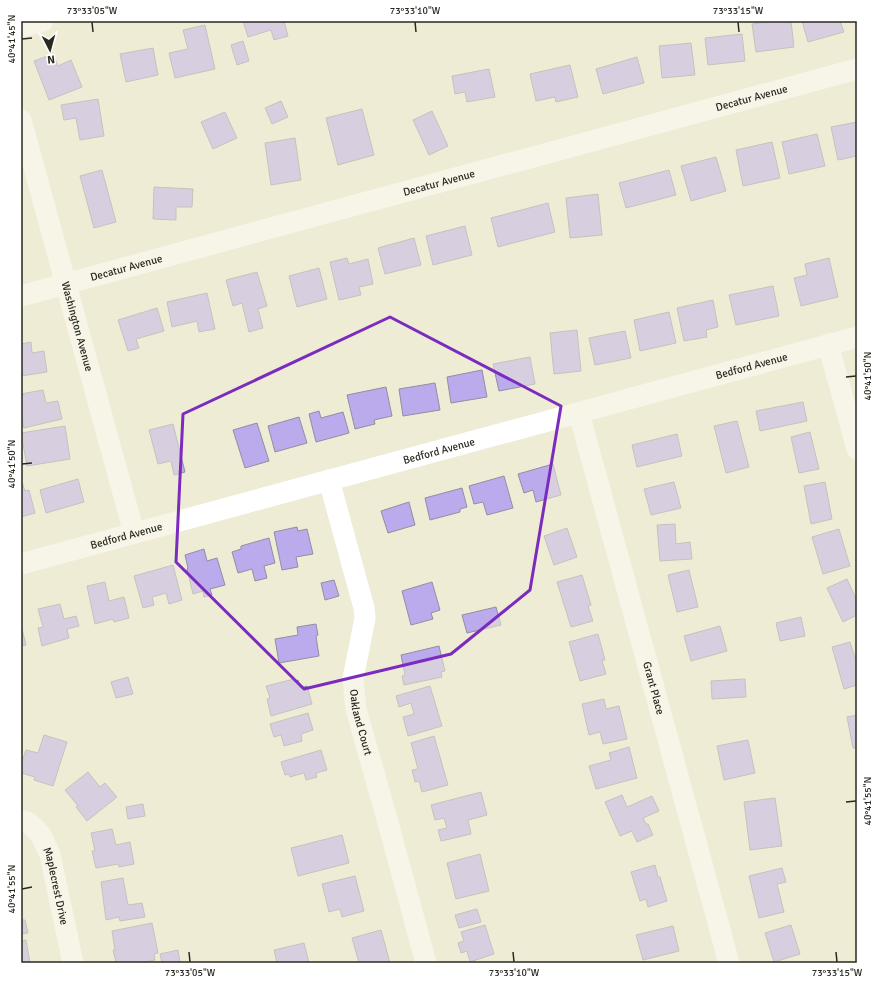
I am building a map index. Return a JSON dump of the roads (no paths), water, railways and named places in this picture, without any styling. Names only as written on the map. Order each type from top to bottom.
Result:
[{"type":"street","points":[[21,27],[43,21]]},
{"type":"street","name":"Decatur Avenue","points":[[21,296],[857,69]]},
{"type":"street","name":"Washington Avenue","points":[[21,120],[134,533]]},
{"type":"street","name":"Bedford Avenue","points":[[21,564],[857,336]]},
{"type":"street","points":[[828,344],[857,449]]},
{"type":"street","name":"Grant Place","points":[[579,413],[729,963]]},
{"type":"street","name":"Oakland Court","points":[[329,480],[364,608],[365,618],[353,679],[356,709],[388,819],[426,963]]},
{"type":"street","name":"Maplecrest Drive","points":[[21,820],[29,823],[41,835],[50,855],[73,963]]}]
